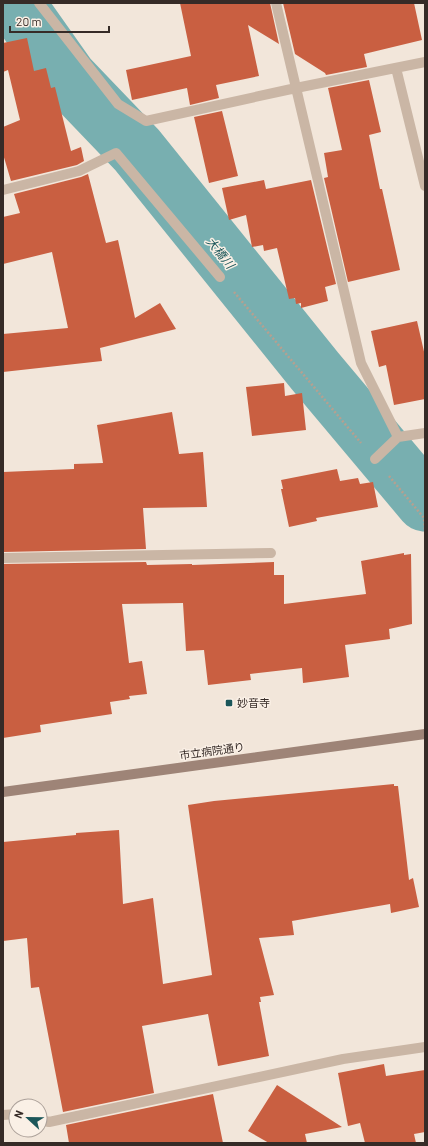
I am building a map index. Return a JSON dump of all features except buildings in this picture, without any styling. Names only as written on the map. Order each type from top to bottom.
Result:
[{"type":"main road","name":"市立病院通り","points":[[3,792],[425,734]]},
{"type":"street","points":[[39,3],[118,104],[146,121],[296,88],[425,62]]},
{"type":"street","points":[[276,3],[361,363],[398,437]]},
{"type":"street","points":[[396,68],[425,186]]},
{"type":"street","points":[[3,190],[79,171],[116,153],[220,277]]},
{"type":"street","points":[[375,459],[398,437],[425,433]]},
{"type":"street","points":[[3,558],[272,553]]},
{"type":"street","points":[[48,1122],[343,1059],[425,1046]]},
{"type":"path","points":[[220,277],[424,518],[425,532]]},
{"type":"waterway","name":"大橋川","points":[[15,3],[68,78],[137,150],[315,371],[425,502]]},
{"type":"place","name":"妙音寺","points":[[229,703]]}]
